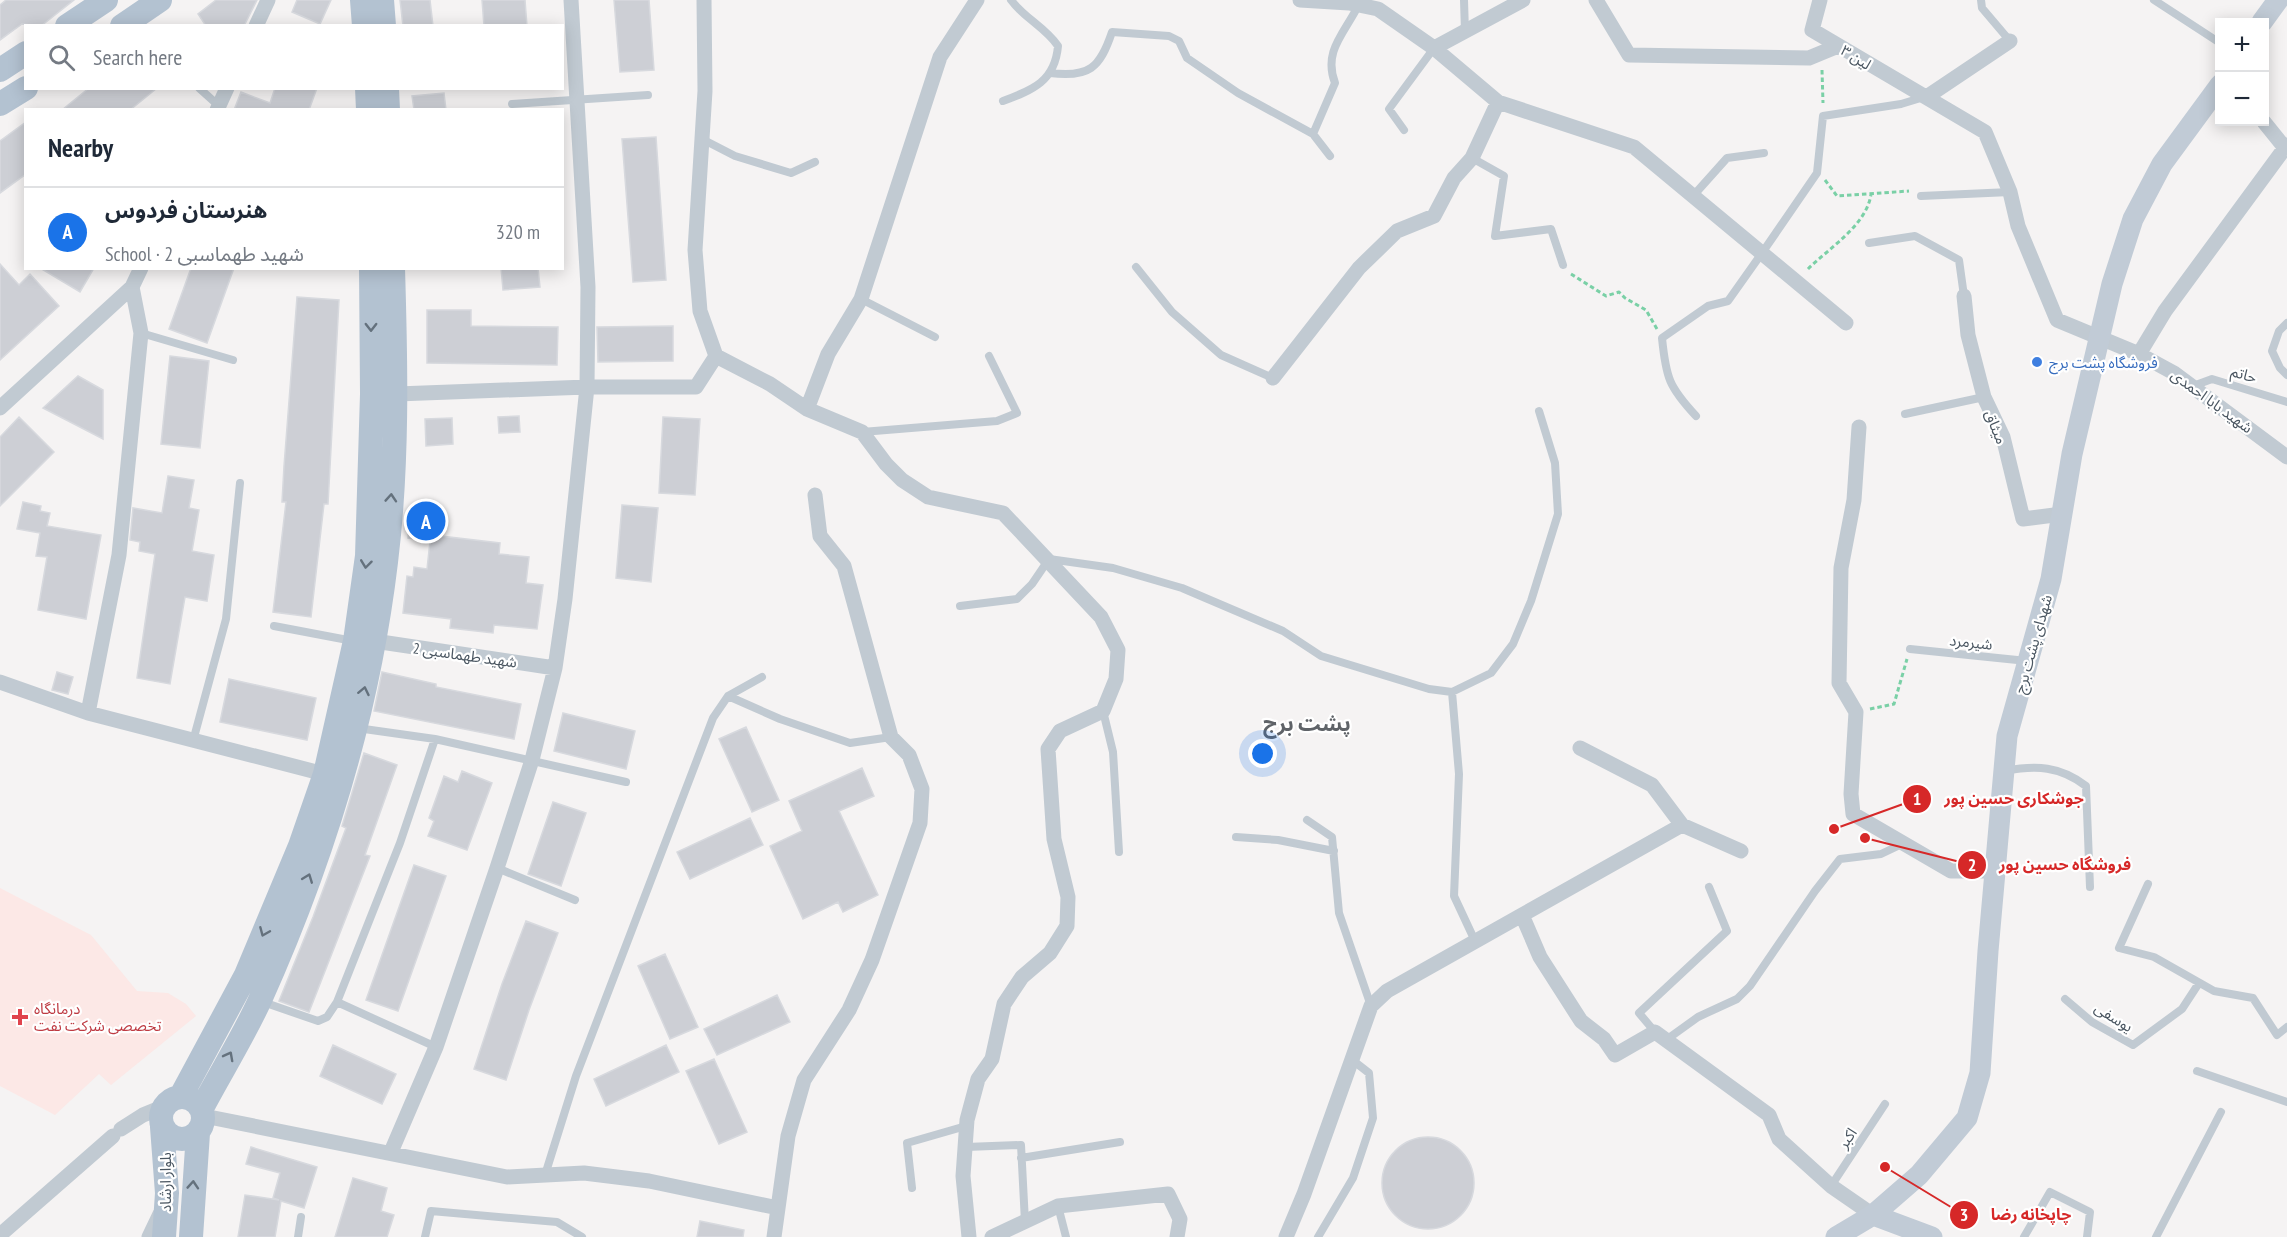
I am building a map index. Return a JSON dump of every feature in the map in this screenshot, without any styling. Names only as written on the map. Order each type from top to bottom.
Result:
[{"type":"main road","points":[[71,24],[106,0]]},
{"type":"main road","points":[[135,20],[160,0]]},
{"type":"main road","points":[[362,0],[364,24]]},
{"type":"main road","points":[[382,0],[384,24]]},
{"type":"main road","points":[[0,70],[24,54]]},
{"type":"main road","points":[[0,104],[24,88]]},
{"type":"main road","points":[[367,90],[368,108]]},
{"type":"main road","points":[[387,90],[388,108]]},
{"type":"main road","points":[[371,270],[372,394],[365,641],[356,728],[334,777],[300,846],[246,975],[169,1110],[172,1137],[178,1139],[185,1140],[201,1119],[259,1001],[318,851],[334,777],[365,641],[387,561],[397,394],[393,270]]},
{"type":"main road","points":[[169,1110],[194,1100],[201,1119]]},
{"type":"main road","name":"بلوار ارشاد","points":[[164,1237],[169,1110]]},
{"type":"main road","name":"بلوار ارشاد","points":[[191,1237],[201,1119]]},
{"type":"street","points":[[257,24],[268,0]]},
{"type":"street","points":[[392,1152],[436,1047],[497,868],[532,760],[555,668],[565,599],[587,387],[588,287],[579,99],[571,0]]},
{"type":"street","points":[[704,0],[705,91],[694,250],[700,311],[716,356],[770,384],[807,409],[862,432],[886,464],[902,480],[928,497],[1003,513],[1101,617],[1118,650],[1116,679],[1103,711],[1060,731],[1048,749],[1054,839],[1068,897],[1067,926],[1050,953],[1022,977],[1004,1004],[992,1059],[978,1079],[966,1125],[963,1176],[969,1237]]},
{"type":"street","points":[[807,409],[828,354],[861,299],[940,57],[977,0]]},
{"type":"street","points":[[1300,0],[1378,9],[1434,48],[1498,102],[1634,147],[1846,322]]},
{"type":"street","points":[[1434,48],[1523,0]]},
{"type":"street","points":[[1596,0],[1629,55],[1809,58],[1838,46]]},
{"type":"street","name":"لین ۳","points":[[1820,0],[1812,30],[1882,73],[1929,96],[1985,132],[2010,192]]},
{"type":"street","points":[[2265,18],[2278,0]]},
{"type":"street","points":[[1929,96],[2010,41]]},
{"type":"street","points":[[218,108],[226,90]]},
{"type":"street","name":"شهدای پشت برج","points":[[1836,1237],[1878,1216],[1919,1175],[1967,1118],[1980,1073],[2007,736],[2051,579],[2062,514],[2099,337],[2112,284],[2133,219],[2162,164],[2215,92]]},
{"type":"street","points":[[1274,378],[1359,268],[1397,231],[1434,216],[1454,178],[1472,158],[1498,102]]},
{"type":"street","points":[[2139,354],[2165,311],[2286,146],[2268,126]]},
{"type":"street","name":"شهید بابا احمدی","points":[[2010,192],[2018,226],[2057,320],[2139,354],[2193,386],[2287,457]]},
{"type":"street","points":[[0,408],[132,287],[140,270]]},
{"type":"street","points":[[88,713],[118,555],[141,333],[132,287]]},
{"type":"street","name":"میثاق","points":[[1964,296],[1968,335],[1984,397],[2003,437],[2023,519],[2062,514]]},
{"type":"street","points":[[397,394],[587,387],[696,387],[716,356]]},
{"type":"street","points":[[1859,427],[1854,500],[1841,568],[1839,683],[1856,712],[1853,814],[1951,871],[1995,871]]},
{"type":"street","points":[[774,1237],[788,1136],[804,1080],[849,1010],[872,960],[920,823],[922,789],[909,755],[891,737],[844,566],[820,536],[815,495]]},
{"type":"street","name":"شهید طهماسبی 2","points":[[365,641],[555,668]]},
{"type":"street","points":[[0,682],[88,713],[334,777]]},
{"type":"street","points":[[1580,748],[1652,784],[1682,825],[1741,851]]},
{"type":"street","points":[[1286,1237],[1304,1194],[1371,1006],[1386,991],[1682,825]]},
{"type":"street","points":[[1522,915],[1540,957],[1581,1021],[1604,1039],[1615,1055],[1661,1036],[1769,1115],[1779,1139],[1831,1186],[1878,1216],[1932,1237]]},
{"type":"street","points":[[2,1235],[117,1133],[143,1115],[169,1110]]},
{"type":"street","points":[[201,1119],[392,1152],[507,1177],[584,1173],[649,1181],[778,1208]]},
{"type":"street","points":[[993,1237],[1058,1206],[1168,1194],[1180,1220],[1177,1237]]},
{"type":"street","points":[[149,1237],[167,1201]]},
{"type":"lane","points":[[1003,101],[1034,89],[1050,73],[1057,61],[1058,46],[1050,34],[1017,9],[1011,0]]},
{"type":"lane","points":[[1464,0],[1465,33]]},
{"type":"lane","points":[[1981,0],[1982,8],[2010,41]]},
{"type":"lane","points":[[2154,0],[2215,40]]},
{"type":"lane","points":[[1313,134],[1335,83],[1331,70],[1332,52],[1358,6]]},
{"type":"lane","points":[[1050,73],[1079,75],[1089,70],[1098,62],[1112,32],[1169,36],[1179,42],[1187,58],[1238,93],[1313,134],[1330,156]]},
{"type":"lane","points":[[1404,130],[1389,109],[1434,48]]},
{"type":"lane","points":[[201,90],[218,108]]},
{"type":"lane","points":[[512,104],[648,95]]},
{"type":"lane","points":[[1696,416],[1673,392],[1664,362],[1662,338],[1708,306],[1728,301],[1817,173],[1823,116],[1901,104],[1929,96]]},
{"type":"lane","points":[[701,138],[735,156],[792,173],[815,162]]},
{"type":"lane","points":[[1693,196],[1727,158],[1764,153]]},
{"type":"lane","points":[[1472,158],[1504,176],[1495,236],[1551,229],[1563,265]]},
{"type":"lane","points":[[1921,196],[2010,192]]},
{"type":"lane","points":[[1869,243],[1915,236],[1959,260],[1964,296]]},
{"type":"lane","points":[[1136,267],[1172,312],[1221,355],[1274,378]]},
{"type":"lane","points":[[861,299],[935,336]]},
{"type":"lane","name":"حاتم","points":[[2287,323],[2279,331],[2272,351],[2280,368],[2287,375]]},
{"type":"lane","points":[[141,333],[232,360]]},
{"type":"lane","points":[[862,432],[904,426],[997,421],[1017,413],[989,356]]},
{"type":"lane","name":"حاتم","points":[[2193,386],[2212,379],[2287,402]]},
{"type":"lane","points":[[1905,414],[1984,397]]},
{"type":"lane","points":[[960,606],[1017,598],[1032,584],[1048,559],[1113,568],[1182,588],[1283,631],[1321,656],[1429,689],[1452,692],[1491,673],[1513,644],[1531,601],[1558,514],[1555,464],[1539,411]]},
{"type":"lane","points":[[193,741],[226,619],[240,483]]},
{"type":"lane","points":[[274,626],[365,641]]},
{"type":"lane","name":"شیرمرد","points":[[1910,649],[2028,661]]},
{"type":"lane","points":[[545,1175],[576,1076],[712,718],[728,696],[762,677]]},
{"type":"lane","points":[[1452,692],[1459,774],[1454,896],[1475,942]]},
{"type":"lane","points":[[728,696],[780,719],[850,742],[891,737]]},
{"type":"lane","points":[[1103,711],[1113,752],[1119,852]]},
{"type":"lane","points":[[356,728],[435,739],[626,783]]},
{"type":"lane","points":[[259,1001],[318,1021],[327,1017],[337,1002],[400,843],[435,739]]},
{"type":"lane","points":[[2005,771],[2028,767],[2055,769],[2086,786],[2090,887]]},
{"type":"lane","points":[[1307,820],[1332,837],[1339,913],[1371,1006]]},
{"type":"lane","points":[[1236,837],[1278,840],[1334,851]]},
{"type":"lane","points":[[1709,887],[1727,931],[1639,1013],[1661,1036],[1737,999],[1750,986],[1815,891],[1840,859],[1881,854],[1902,844]]},
{"type":"lane","points":[[497,868],[574,900]]},
{"type":"lane","points":[[2148,884],[2120,948],[2154,957],[2214,991],[2253,998],[2277,1035],[2287,1027]]},
{"type":"lane","name":"یوسفی","points":[[2065,999],[2092,1022],[2133,1045],[2182,1010],[2199,983]]},
{"type":"lane","points":[[337,1002],[436,1047]]},
{"type":"lane","points":[[1318,1237],[1353,1178],[1373,1118],[1369,1072],[1351,1059]]},
{"type":"lane","points":[[2197,1071],[2287,1102]]},
{"type":"lane","name":"اکبر","points":[[1831,1186],[1885,1104]]},
{"type":"lane","points":[[2156,1237],[2222,1113]]},
{"type":"lane","points":[[912,1188],[907,1143],[966,1125]]},
{"type":"lane","points":[[1021,1158],[1120,1142]]},
{"type":"lane","points":[[966,1147],[1021,1145],[1025,1222]]},
{"type":"lane","points":[[2024,1237],[2050,1192],[2090,1212],[2087,1237]]},
{"type":"lane","points":[[1058,1206],[1066,1237]]},
{"type":"lane","points":[[425,1237],[431,1211],[557,1222],[582,1237]]},
{"type":"lane","points":[[298,1237],[301,1217]]},
{"type":"path","points":[[1821,53],[1823,116]]},
{"type":"path","points":[[1817,173],[1837,196],[1909,191],[1921,196]]},
{"type":"path","points":[[1796,281],[1858,222],[1870,205],[1871,194]]},
{"type":"path","points":[[1563,265],[1577,280],[1606,296],[1619,292],[1625,298],[1646,309],[1662,338]]},
{"type":"path","points":[[1856,712],[1894,704],[1910,649]]},
{"type":"shaded area","points":[[0,888],[91,935],[137,991],[168,993],[186,1004],[196,1016],[111,1085],[99,1074],[55,1115],[0,1086]]},
{"type":"building","points":[[6,0],[74,0],[44,24],[22,24],[0,40],[0,5]]},
{"type":"building","points":[[216,0],[257,0],[245,24],[205,24],[198,14]]},
{"type":"building","points":[[297,0],[331,0],[320,24],[292,12]]},
{"type":"building","points":[[400,0],[430,0],[433,24],[403,24]]},
{"type":"building","points":[[482,0],[525,0],[527,24],[484,24]]},
{"type":"building","points":[[614,0],[649,0],[654,70],[620,72]]},
{"type":"building","points":[[87,90],[155,90],[132,108],[64,108]]},
{"type":"building","points":[[274,90],[316,90],[310,108],[235,108],[241,92],[270,103]]},
{"type":"building","points":[[444,93],[446,108],[414,108],[412,96]]},
{"type":"building","points":[[24,123],[24,175],[0,193],[0,141]]},
{"type":"building","points":[[656,137],[666,280],[633,282],[622,139]]},
{"type":"building","points":[[0,264],[19,285],[30,274],[59,306],[0,360]]},
{"type":"building","points":[[43,270],[93,270],[80,292]]},
{"type":"building","points":[[190,270],[233,270],[207,343],[169,329]]},
{"type":"building","points":[[501,270],[538,270],[540,287],[503,290]]},
{"type":"building","points":[[297,297],[339,300],[328,504],[324,504],[311,617],[273,612],[286,502],[282,502]]},
{"type":"building","points":[[427,310],[471,310],[471,326],[558,327],[557,365],[427,363]]},
{"type":"building","points":[[673,326],[673,361],[598,362],[597,327]]},
{"type":"building","points":[[170,356],[209,361],[200,448],[161,444]]},
{"type":"building","points":[[78,376],[103,390],[103,439],[43,408]]},
{"type":"building","points":[[519,416],[520,432],[499,433],[498,417]]},
{"type":"building","points":[[19,417],[54,452],[0,506],[0,437]]},
{"type":"building","points":[[663,417],[700,419],[695,495],[659,493]]},
{"type":"building","points":[[452,418],[453,444],[426,446],[425,419]]},
{"type":"building","points":[[168,476],[194,480],[189,508],[199,510],[192,551],[214,555],[207,601],[185,597],[170,684],[137,678],[155,554],[139,551],[140,542],[130,540],[133,508],[162,513]]},
{"type":"building","points":[[23,502],[41,506],[40,511],[50,513],[47,526],[101,535],[86,619],[38,610],[47,557],[36,556],[40,533],[17,529]]},
{"type":"building","points":[[622,505],[658,508],[651,582],[616,578]]},
{"type":"building","points":[[411,509],[444,513],[441,536],[500,543],[499,554],[529,557],[526,583],[543,585],[537,629],[494,625],[493,633],[450,628],[451,619],[403,613],[407,576],[413,577],[414,567],[427,569],[430,541],[408,538]]},
{"type":"building","points":[[57,672],[73,677],[68,694],[52,690]]},
{"type":"building","points":[[382,672],[436,684],[436,687],[521,704],[514,739],[374,711]]},
{"type":"building","points":[[229,679],[316,698],[307,740],[220,722]]},
{"type":"building","points":[[563,713],[635,731],[626,769],[554,751]]},
{"type":"building","points":[[746,727],[779,800],[752,812],[719,739]]},
{"type":"building","points":[[364,753],[397,765],[365,855],[370,856],[309,1012],[279,1001],[346,828],[342,826]]},
{"type":"building","points":[[862,768],[874,796],[839,811],[878,895],[843,912],[838,902],[803,919],[770,846],[802,831],[789,801]]},
{"type":"building","points":[[462,771],[492,783],[467,850],[428,836],[434,821],[429,818],[444,776],[458,782]]},
{"type":"building","points":[[553,802],[586,813],[561,886],[528,874]]},
{"type":"building","points":[[750,818],[763,845],[690,879],[677,852]]},
{"type":"building","points":[[414,865],[446,876],[398,1011],[366,1000]]},
{"type":"building","points":[[526,921],[558,933],[506,1080],[474,1069]]},
{"type":"building","points":[[665,954],[698,1027],[670,1039],[638,966]]},
{"type":"building","points":[[777,995],[790,1022],[717,1055],[704,1029]]},
{"type":"building","points":[[333,1045],[396,1074],[382,1104],[320,1076]]},
{"type":"building","points":[[666,1045],[679,1072],[606,1106],[594,1079]]},
{"type":"building","points":[[714,1059],[747,1132],[719,1144],[686,1071]]},
{"type":"building","points":[[1428,1137],[1446,1140],[1461,1150],[1471,1165],[1474,1183],[1471,1201],[1461,1216],[1446,1226],[1428,1229],[1410,1226],[1395,1216],[1385,1201],[1382,1183],[1385,1165],[1395,1150],[1410,1140]]},
{"type":"building","points":[[251,1147],[317,1167],[304,1208],[281,1201],[275,1237],[238,1237],[245,1195],[279,1200],[273,1198],[280,1173],[246,1164]]},
{"type":"building","points":[[353,1178],[387,1188],[381,1211],[394,1215],[387,1237],[335,1237]]},
{"type":"building","points":[[700,1221],[744,1230],[743,1237],[697,1237]]},
{"type":"place","name":"فروشگاه پشت برج","points":[[2037,362]]},
{"type":"place","name":"هنرستان فردوس","points":[[426,521]]},
{"type":"place","name":"جوشکاری حسین پور","points":[[1834,829]]},
{"type":"place","name":"فروشگاه حسین پور","points":[[1865,838]]},
{"type":"place","name":"درمانگاه تخصصی شرکت نفت","points":[[20,1017]]},
{"type":"place","name":"چاپخانه رضا","points":[[1885,1167]]},
{"type":"district","name":"پشت برج","points":[[1307,723]]}]
